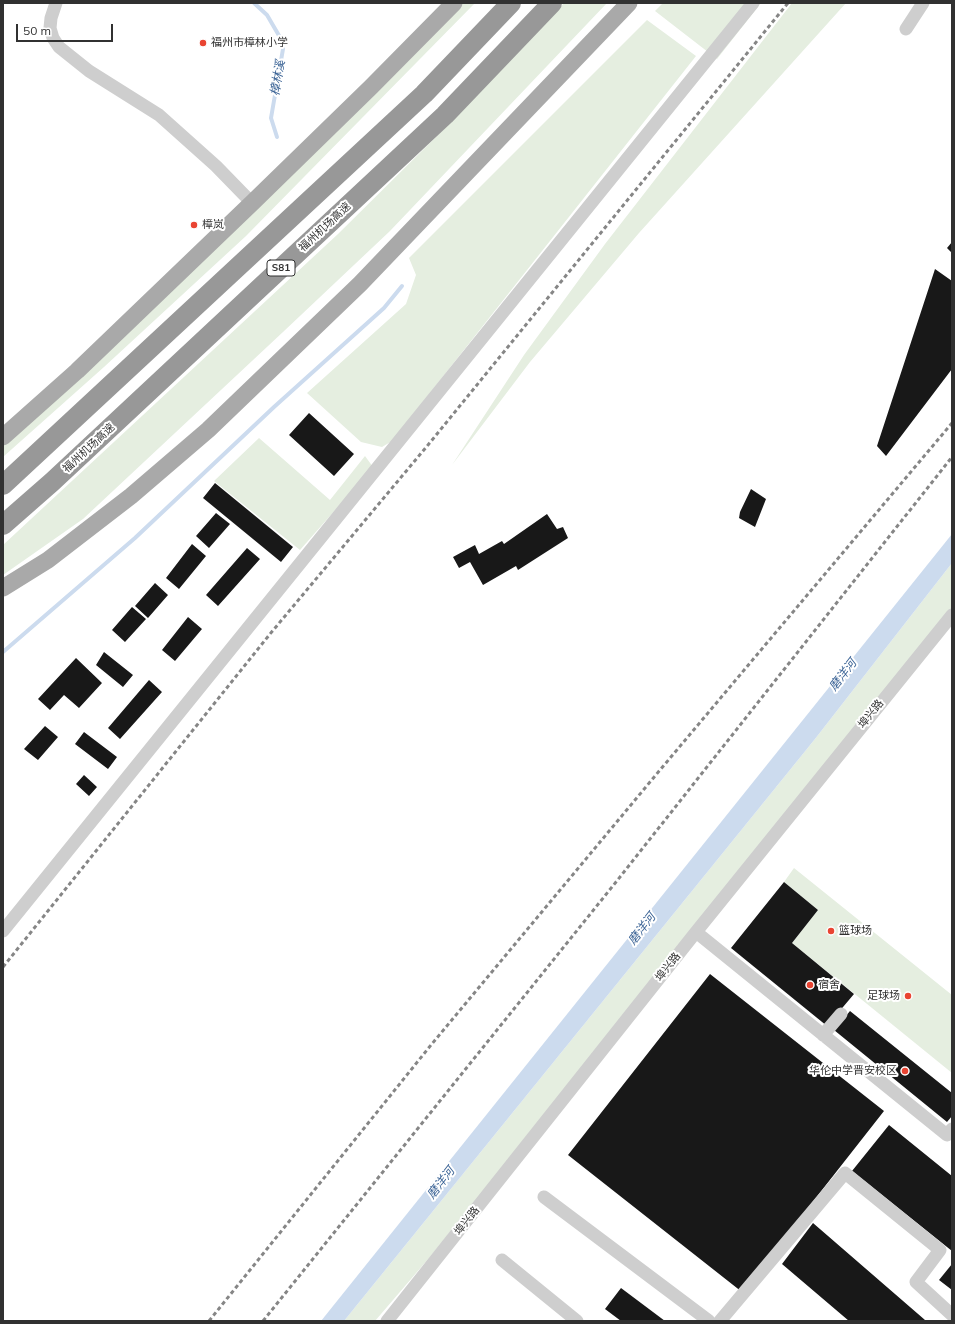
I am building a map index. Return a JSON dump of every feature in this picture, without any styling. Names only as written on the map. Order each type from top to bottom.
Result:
[{"type":"highway","name":"S81","points":[[3,485],[424,94],[511,3]]},
{"type":"highway","name":"福州机场高速","points":[[3,524],[58,477],[445,115],[552,3]]},
{"type":"main road","points":[[3,437],[77,371],[252,203],[371,87],[454,3]]},
{"type":"main road","points":[[3,588],[48,560],[131,496],[208,430],[360,284],[629,3]]},
{"type":"street","points":[[56,3],[51,18],[50,28],[53,38],[59,47],[89,71],[159,115],[211,161],[252,203]]},
{"type":"street","points":[[3,930],[753,3]]},
{"type":"street","points":[[906,29],[923,3]]},
{"type":"street","name":"埠兴路","points":[[387,1321],[696,932],[952,615]]},
{"type":"street","points":[[696,932],[947,1135],[952,1129]]},
{"type":"street","points":[[824,1035],[840,1014]]},
{"type":"street","points":[[720,1321],[845,1173],[940,1250],[916,1282],[952,1316]]},
{"type":"street","points":[[544,1196],[709,1321]]},
{"type":"street","points":[[502,1260],[577,1321]]},
{"type":"shaded area","points":[[462,3],[475,3],[246,236],[104,367],[3,457],[3,446],[97,360]]},
{"type":"shaded area","points":[[564,3],[607,3],[390,231],[83,519],[3,575],[3,545],[338,234],[442,131]]},
{"type":"shaded area","points":[[663,3],[761,3],[717,59],[655,11]]},
{"type":"shaded area","points":[[792,3],[846,3],[639,233],[530,362],[452,465],[524,355],[605,244]]},
{"type":"shaded area","points":[[647,20],[696,56],[392,441],[382,447],[361,442],[307,393],[406,304],[416,275],[409,258]]},
{"type":"shaded area","points":[[259,438],[330,500],[365,456],[373,467],[300,550],[214,481]]},
{"type":"shaded area","points":[[952,563],[952,609],[429,1258],[375,1321],[344,1321],[815,739]]},
{"type":"shaded area","points":[[794,868],[952,995],[952,1073],[792,943],[818,910],[784,882]]},
{"type":"water","name":"磨洋河","points":[[952,534],[952,563],[815,739],[344,1321],[321,1321]]},
{"type":"building","points":[[952,242],[952,253],[947,248]]},
{"type":"building","points":[[935,269],[952,281],[952,369],[886,456],[877,446]]},
{"type":"building","points":[[309,413],[354,454],[334,476],[289,435]]},
{"type":"building","points":[[215,483],[293,547],[281,562],[203,498]]},
{"type":"building","points":[[751,489],[766,499],[755,527],[739,518],[740,512]]},
{"type":"building","points":[[216,513],[230,524],[209,548],[196,536]]},
{"type":"building","points":[[547,514],[557,529],[563,527],[568,538],[518,570],[516,566],[483,585],[470,562],[459,568],[453,557],[475,545],[479,554],[502,541],[504,544]]},
{"type":"building","points":[[192,544],[206,556],[179,589],[166,578]]},
{"type":"building","points":[[247,548],[260,559],[218,606],[206,595]]},
{"type":"building","points":[[155,583],[168,595],[148,618],[135,606]]},
{"type":"building","points":[[132,607],[146,619],[125,642],[112,630]]},
{"type":"building","points":[[188,617],[202,629],[175,661],[162,650]]},
{"type":"building","points":[[104,652],[133,675],[123,687],[96,665]]},
{"type":"building","points":[[76,658],[102,683],[79,708],[64,695],[50,710],[38,699]]},
{"type":"building","points":[[149,680],[162,692],[120,739],[108,728]]},
{"type":"building","points":[[45,726],[58,737],[38,760],[24,749]]},
{"type":"building","points":[[84,732],[117,757],[108,769],[75,744]]},
{"type":"building","points":[[84,775],[97,787],[89,796],[76,784]]},
{"type":"building","points":[[784,882],[818,910],[792,943],[854,994],[827,1026],[731,948]]},
{"type":"building","points":[[710,974],[884,1111],[742,1292],[568,1155]]},
{"type":"building","points":[[850,1011],[952,1093],[952,1116],[947,1122],[834,1030]]},
{"type":"building","points":[[889,1125],[952,1176],[952,1251],[852,1171]]},
{"type":"building","points":[[813,1223],[925,1321],[849,1321],[782,1264]]},
{"type":"building","points":[[952,1264],[952,1290],[939,1280]]},
{"type":"building","points":[[621,1288],[665,1321],[621,1321],[605,1309]]},
{"type":"waterway","name":"樟林溪","points":[[254,3],[267,15],[281,39],[283,49],[271,118],[277,137]]},
{"type":"waterway","points":[[3,652],[135,538],[274,407],[384,308],[402,286]]},
{"type":"railway","points":[[3,967],[270,634],[428,445],[788,3]]},
{"type":"railway","points":[[209,1321],[431,1045],[952,423]]},
{"type":"railway","points":[[263,1321],[616,882],[952,457]]},
{"type":"place","name":"福州市樟林小学","points":[[203,43]]},
{"type":"place","name":"樟岚","points":[[194,225]]},
{"type":"place","name":"篮球场","points":[[831,931]]},
{"type":"place","name":"宿舍","points":[[810,985]]},
{"type":"place","name":"足球场","points":[[908,996]]},
{"type":"place","name":"华伦中学晋安校区","points":[[905,1071]]}]
